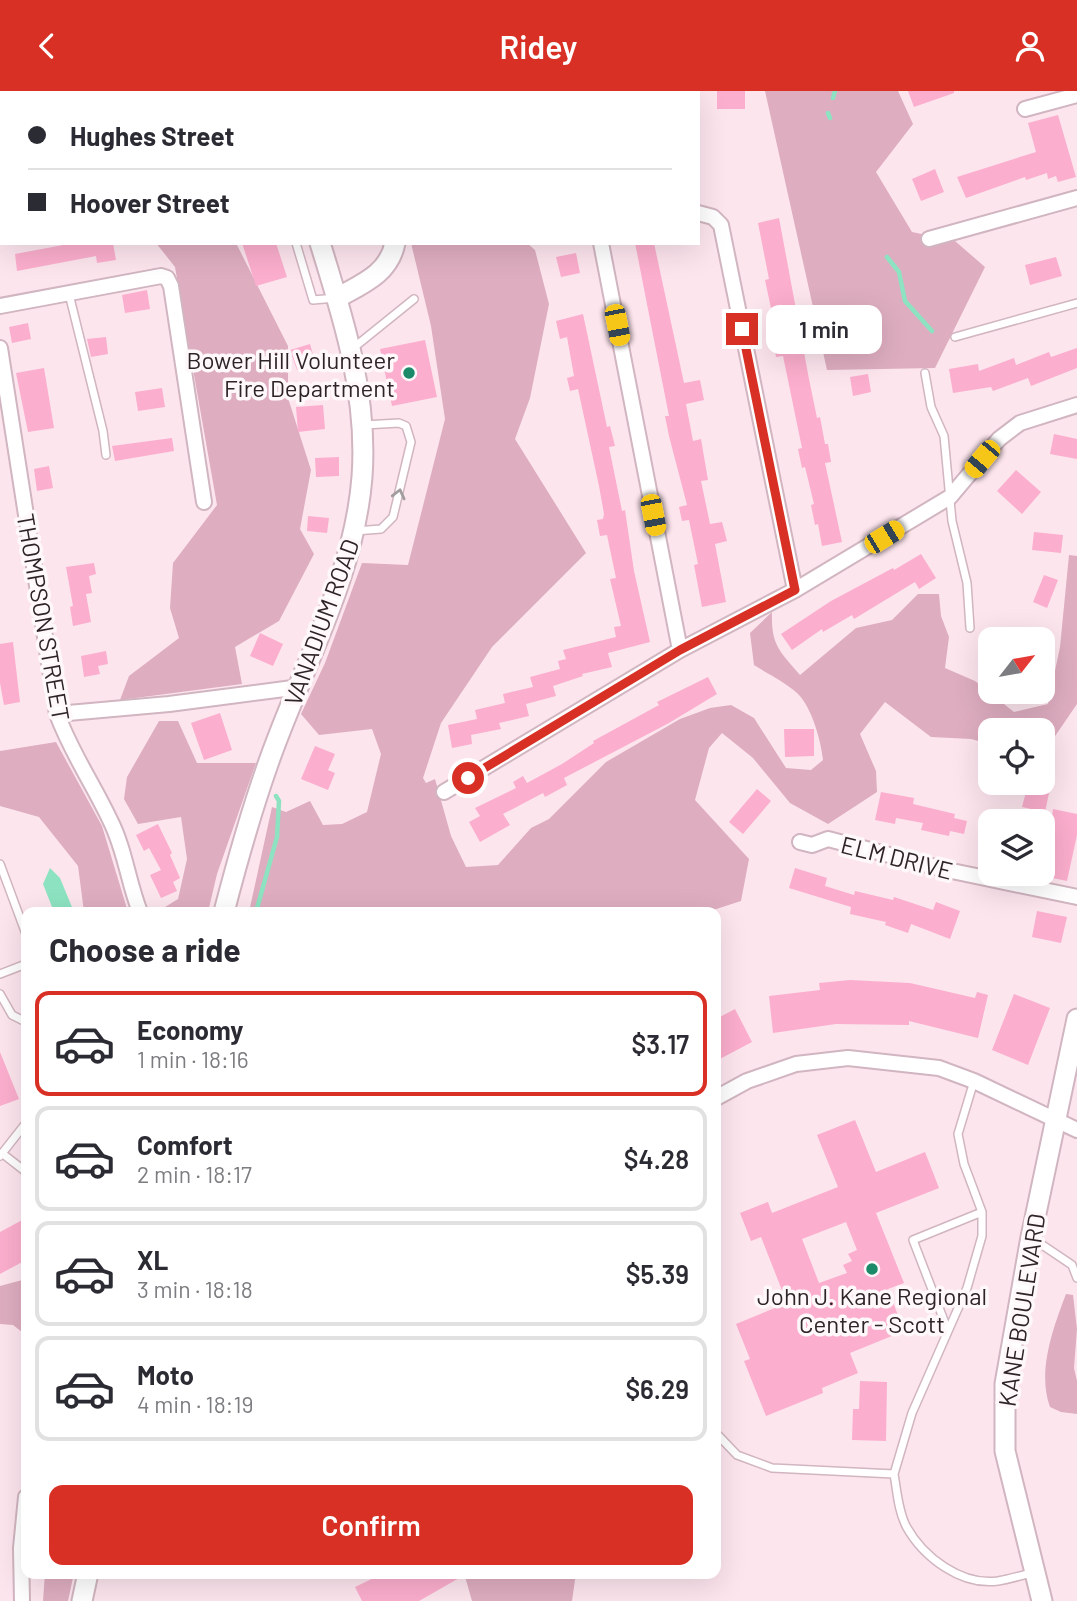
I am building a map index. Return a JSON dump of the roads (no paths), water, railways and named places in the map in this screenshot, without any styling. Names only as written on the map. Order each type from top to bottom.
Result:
[{"type":"street","points":[[1025,109],[1077,95]]},
{"type":"street","points":[[929,239],[1077,198]]},
{"type":"street","points":[[701,213],[721,225],[795,590]]},
{"type":"street","name":"VANADIUM ROAD","points":[[225,907],[268,763],[334,599],[354,531],[362,477],[362,425],[351,349],[321,245]]},
{"type":"street","points":[[337,297],[369,281],[387,265],[394,245]]},
{"type":"street","points":[[601,245],[680,650]]},
{"type":"street","points":[[0,306],[161,276],[166,278],[171,286],[204,502]]},
{"type":"street","name":"THOMPSON STREET","points":[[0,348],[57,714],[69,746],[111,820],[127,860],[139,907]]},
{"type":"street","points":[[444,792],[680,650],[795,590],[950,498],[999,439],[1020,423],[1077,405]]},
{"type":"street","points":[[57,714],[169,704],[300,687]]},
{"type":"street","name":"ELM DRIVE","points":[[800,842],[812,845],[828,839],[947,870],[1077,897]]},
{"type":"street","name":"KANE BOULEVARD","points":[[1042,1601],[1010,1478],[1004,1422],[1005,1384],[1031,1237],[1077,1019]]},
{"type":"street","points":[[721,1095],[747,1081],[796,1064],[848,1058],[939,1068],[974,1081],[1077,1130]]},
{"type":"street","points":[[22,1579],[22,1601]]},
{"type":"street","points":[[82,1601],[87,1579]]},
{"type":"lane","points":[[297,245],[313,300],[337,297]]},
{"type":"lane","points":[[69,293],[103,431],[106,455]]},
{"type":"lane","points":[[351,349],[414,299]]},
{"type":"lane","points":[[955,337],[1077,303]]},
{"type":"lane","points":[[925,373],[931,407],[944,436],[952,521],[967,583],[970,628]]},
{"type":"lane","points":[[354,531],[381,529],[393,517],[411,442],[406,426],[399,423],[362,425]]},
{"type":"lane","points":[[0,864],[21,921]]},
{"type":"lane","points":[[0,974],[21,966]]},
{"type":"lane","points":[[0,994],[12,1015],[21,1020]]},
{"type":"lane","points":[[974,1081],[958,1134],[964,1164],[982,1212],[982,1236],[967,1287],[912,1413],[894,1474],[899,1508],[906,1526],[925,1551],[951,1572],[974,1580],[996,1581],[1036,1572]]},
{"type":"lane","points":[[21,1129],[1,1155],[21,1169]]},
{"type":"lane","points":[[948,1331],[913,1240],[982,1212]]},
{"type":"lane","points":[[1031,1237],[1072,1265],[1077,1278]]},
{"type":"lane","points":[[721,1438],[737,1455],[772,1468],[894,1474]]},
{"type":"waterway","points":[[833,98],[835,91]]},
{"type":"waterway","points":[[828,113],[830,118]]},
{"type":"waterway","points":[[887,257],[899,272],[905,301],[932,331]]},
{"type":"waterway","points":[[257,907],[277,837],[279,801],[276,796]]},
{"type":"place","name":"Bower Hill Volunteer Fire Department","points":[[409,373]]},
{"type":"place","name":"John J. Kane Regional Center - Scott","points":[[872,1269]]}]
